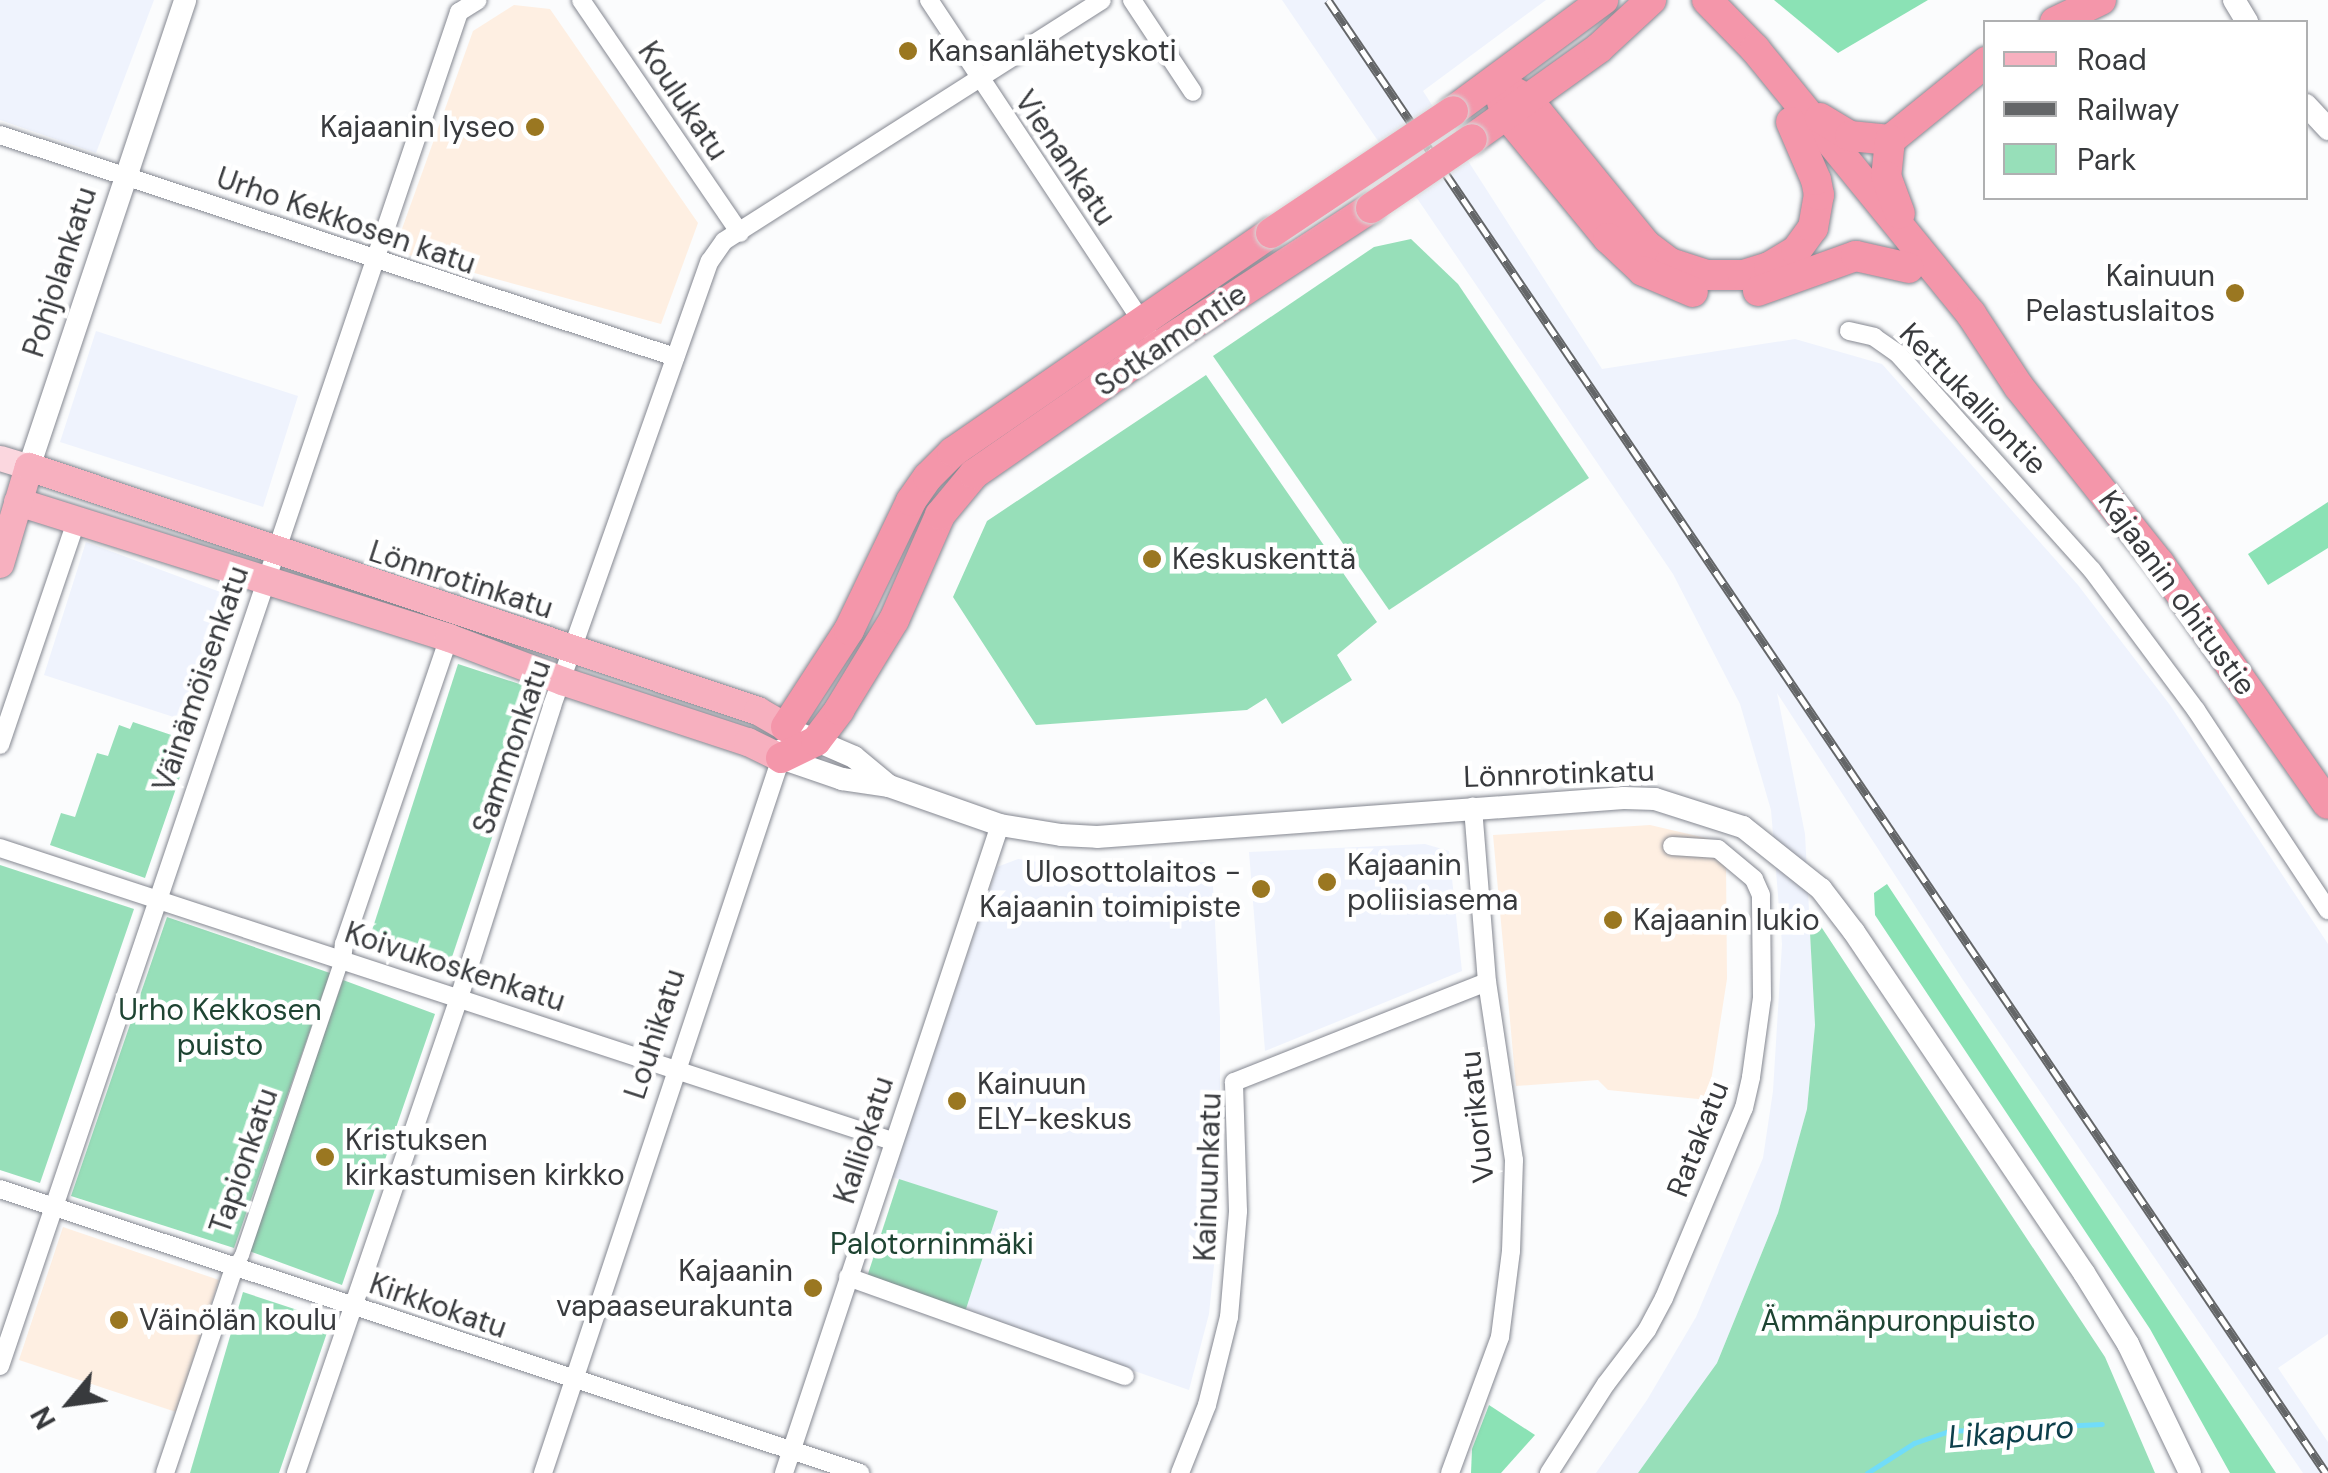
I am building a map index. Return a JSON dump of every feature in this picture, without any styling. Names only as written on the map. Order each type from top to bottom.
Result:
[{"type":"highway","name":"Sotkamontie","points":[[786,727],[849,630],[911,500],[953,452],[1150,333],[1372,208],[1622,28],[1650,0]]},
{"type":"highway","name":"Kajaanin ohitustie","points":[[1705,0],[1911,256],[1971,314],[2018,386],[2159,562],[2328,804]]},
{"type":"highway","points":[[2059,20],[2101,0]]},
{"type":"highway","name":"Sotkamontie","points":[[816,741],[894,620],[955,494],[974,474],[1271,233],[1496,82],[1602,1]]},
{"type":"highway","points":[[1794,112],[1850,136],[1896,134],[1983,64]]},
{"type":"highway","points":[[1496,82],[1608,238],[1643,272],[1699,294],[1743,294],[1856,256],[1911,256],[1889,190],[1896,134]]},
{"type":"highway","points":[[1516,107],[1646,244],[1682,269],[1718,276],[1744,275],[1769,267],[1796,250],[1813,228],[1818,206],[1816,180],[1794,112]]},
{"type":"highway","points":[[781,758],[816,741]]},
{"type":"main road","name":"Lönnrotinkatu","points":[[0,458],[758,711],[786,727]]},
{"type":"main road","name":"Pohjolankatu","points":[[0,564],[9,499],[29,467]]},
{"type":"main road","name":"Lönnrotinkatu","points":[[9,499],[450,638],[562,681],[748,742],[781,758]]},
{"type":"street","name":"Pohjolankatu","points":[[29,467],[184,0]]},
{"type":"street","name":"Väinämöisenkatu","points":[[0,1366],[264,577],[459,12],[478,0]]},
{"type":"street","name":"Koulukatu","points":[[581,0],[740,233]]},
{"type":"street","name":"Vienankatu","points":[[929,0],[1150,333]]},
{"type":"street","name":"Sammonkatu","points":[[296,1473],[562,681],[710,261],[724,242],[1102,0]]},
{"type":"street","points":[[1132,0],[1193,92]]},
{"type":"street","points":[[2308,107],[2328,129]]},
{"type":"street","name":"Urho Kekkosen katu","points":[[0,135],[675,358]]},
{"type":"street","name":"Kettukalliontie","points":[[1850,331],[1874,337],[1898,354],[2092,570],[2196,710],[2328,910]]},
{"type":"street","points":[[0,744],[77,519]]},
{"type":"street","name":"Tapionkatu","points":[[165,1473],[450,638]]},
{"type":"street","name":"Lönnrotinkatu","points":[[786,727],[854,758],[889,786]]},
{"type":"street","name":"Louhikatu","points":[[543,1473],[781,758],[786,727]]},
{"type":"street","name":"Lönnrotinkatu","points":[[781,758],[842,780],[889,786],[1000,825],[1097,837],[1474,808],[1655,799],[1744,827],[1820,889],[2084,1273],[2128,1344],[2190,1473]]},
{"type":"street","name":"Vuorikatu","points":[[1450,1473],[1500,1337],[1510,1251],[1514,1160],[1487,982],[1474,808]]},
{"type":"street","name":"Kalliokatu","points":[[784,1473],[1000,825]]},
{"type":"street","name":"Ratakatu","points":[[1549,1473],[1656,1314],[1744,1108],[1752,1077],[1762,998],[1761,895],[1754,879],[1718,849],[1672,846]]},
{"type":"street","name":"Koivukoskenkatu","points":[[0,848],[892,1141]]},
{"type":"street","name":"Kainuunkatu","points":[[1180,1473],[1207,1404],[1229,1316],[1238,1211],[1234,1082],[1487,982]]},
{"type":"street","name":"Kirkkokatu","points":[[0,1189],[860,1473]]},
{"type":"street","points":[[848,1277],[1125,1376]]},
{"type":"shaded area","points":[[0,0],[154,0],[96,153],[0,120]]},
{"type":"shaded area","points":[[1282,0],[1546,0],[1423,91],[1602,369],[1795,339],[1882,364],[2078,585],[2170,705],[2328,944],[2328,1334],[2278,1368],[2328,1442],[2328,1473],[2303,1473],[1963,980],[1777,693],[1805,834],[1815,1025],[1807,1109],[1778,1213],[1717,1363],[1638,1473],[1596,1473],[1647,1400],[1696,1317],[1763,1158],[1773,1091],[1782,944],[1771,810],[1740,704],[1673,574]]},
{"type":"shaded area","name":"Kajaanin lyseo","points":[[514,5],[550,9],[698,223],[661,324],[394,251],[473,31]]},
{"type":"shaded area","points":[[96,331],[298,396],[263,507],[60,442]]},
{"type":"shaded area","points":[[86,542],[231,596],[186,721],[44,675]]},
{"type":"shaded area","name":"Kajaanin lukio","points":[[1650,825],[1710,839],[1726,862],[1727,979],[1708,1100],[1608,1090],[1598,1080],[1516,1086],[1493,835]]},
{"type":"shaded area","points":[[1425,844],[1449,851],[1462,971],[1265,1051],[1249,852]]},
{"type":"shaded area","points":[[1018,859],[1086,869],[1207,862],[1212,867],[1220,1017],[1220,1207],[1209,1314],[1189,1390],[965,1312],[998,1212],[892,1177],[997,867]]},
{"type":"shaded area","name":"Väinölän koulu","points":[[63,1227],[219,1280],[176,1412],[19,1360]]},
{"type":"green space","points":[[1774,0],[1928,0],[1838,53]]},
{"type":"green space","points":[[1411,239],[1458,284],[1589,478],[1389,610],[1213,356],[1374,247]]},
{"type":"green space","name":"Keskuskenttä","points":[[1206,375],[1377,622],[1337,655],[1352,680],[1282,724],[1266,698],[1247,710],[1036,725],[953,597],[987,521]]},
{"type":"green space","points":[[2328,502],[2328,548],[2268,585],[2248,554]]},
{"type":"green space","points":[[458,664],[541,691],[447,972],[366,949]]},
{"type":"green space","points":[[133,722],[192,742],[145,878],[50,845],[61,813],[75,817],[97,753],[108,756],[119,725],[130,729]]},
{"type":"green space","points":[[0,865],[134,909],[40,1183],[0,1170]]},
{"type":"green space","points":[[1887,884],[2276,1473],[2230,1473],[2150,1329],[1875,915],[1874,893]]},
{"type":"green space","name":"Urho Kekkosen puisto","points":[[167,917],[330,973],[234,1248],[71,1196]]},
{"type":"green space","name":"Ämmänpuronpuisto","points":[[1820,925],[2105,1357],[2155,1473],[1638,1473],[1717,1363],[1778,1213],[1807,1109],[1815,1025],[1810,933]]},
{"type":"green space","points":[[343,980],[435,1014],[342,1285],[249,1251]]},
{"type":"green space","name":"Palotorninmäki","points":[[899,1179],[998,1211],[965,1312],[867,1277]]},
{"type":"green space","points":[[243,1292],[331,1321],[279,1473],[190,1473]]},
{"type":"green space","points":[[1489,1405],[1535,1435],[1501,1473],[1471,1473],[1472,1449]]},
{"type":"waterway","name":"Likapuro","points":[[1867,1473],[1914,1443],[1948,1431],[2102,1424]]},
{"type":"railway","points":[[1328,0],[2326,1473]]},
{"type":"place","name":"Kansanlähetyskoti","points":[[908,51]]},
{"type":"place","name":"Kajaanin lyseo","points":[[535,127]]},
{"type":"place","name":"Kainuun Pelastuslaitos","points":[[2235,293]]},
{"type":"place","name":"Keskuskenttä","points":[[1152,559]]},
{"type":"place","name":"Kajaanin poliisiasema","points":[[1327,882]]},
{"type":"place","name":"Ulosottolaitos - Kajaanin toimipiste","points":[[1261,889]]},
{"type":"place","name":"Kajaanin lukio","points":[[1613,920]]},
{"type":"place","name":"Kainuun ELY-keskus","points":[[957,1101]]},
{"type":"place","name":"Kristuksen kirkastumisen kirkko","points":[[325,1157]]},
{"type":"place","name":"Kajaanin vapaaseurakunta","points":[[813,1288]]},
{"type":"place","name":"Väinölän koulu","points":[[119,1320]]}]
